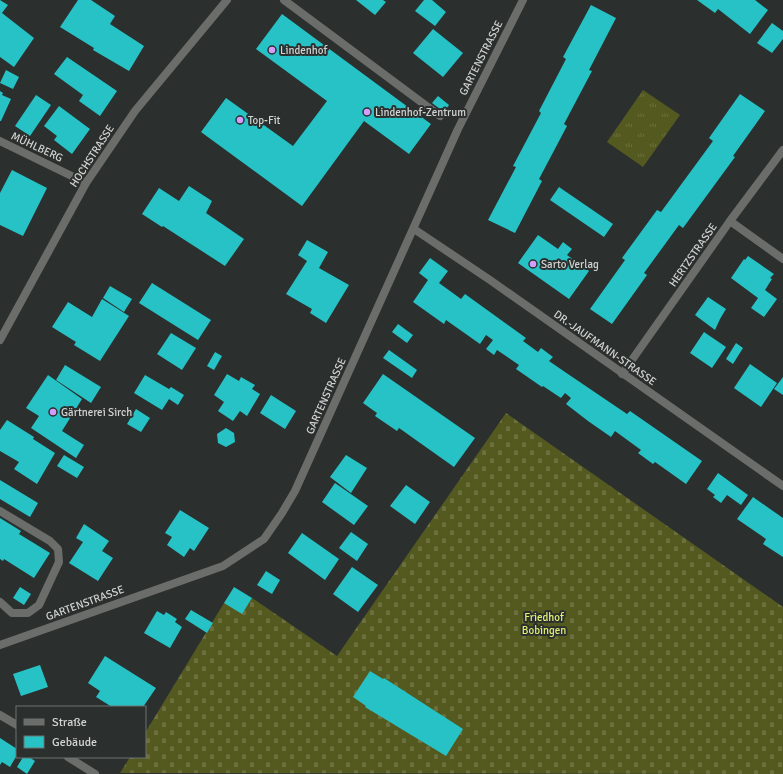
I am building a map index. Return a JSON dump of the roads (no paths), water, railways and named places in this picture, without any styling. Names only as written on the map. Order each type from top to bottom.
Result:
[{"type":"street","name":"HOCHSTRASSE","points":[[0,340],[86,183],[135,111],[227,0]]},
{"type":"street","points":[[284,0],[440,116]]},
{"type":"street","name":"GARTENSTRASSE","points":[[0,645],[223,566],[264,539],[282,514],[295,491],[458,129],[523,0]]},
{"type":"street","name":"MÜHLBERG","points":[[0,141],[86,183]]},
{"type":"street","name":"HERTZSTRASSE","points":[[622,374],[730,221],[783,150]]},
{"type":"street","points":[[730,221],[783,259]]},
{"type":"street","name":"DR.-JAUFMANN-STRASSE","points":[[414,229],[490,280],[783,486]]},
{"type":"street","points":[[0,511],[50,541],[58,549],[58,562],[39,604],[28,613],[12,613],[0,602]]},
{"type":"street","points":[[0,715],[16,724]]},
{"type":"street","points":[[70,758],[95,774]]},
{"type":"place","name":"Lindenhof","points":[[272,50]]},
{"type":"place","name":"Lindenhof-Zentrum","points":[[367,112]]},
{"type":"place","name":"Top-Fit","points":[[240,120]]},
{"type":"place","name":"Sarto Verlag","points":[[533,264]]},
{"type":"place","name":"Gärtnerei Sirch","points":[[53,412]]},
{"type":"park label","name":"Friedhof Bobingen","points":[[544,623]]}]
